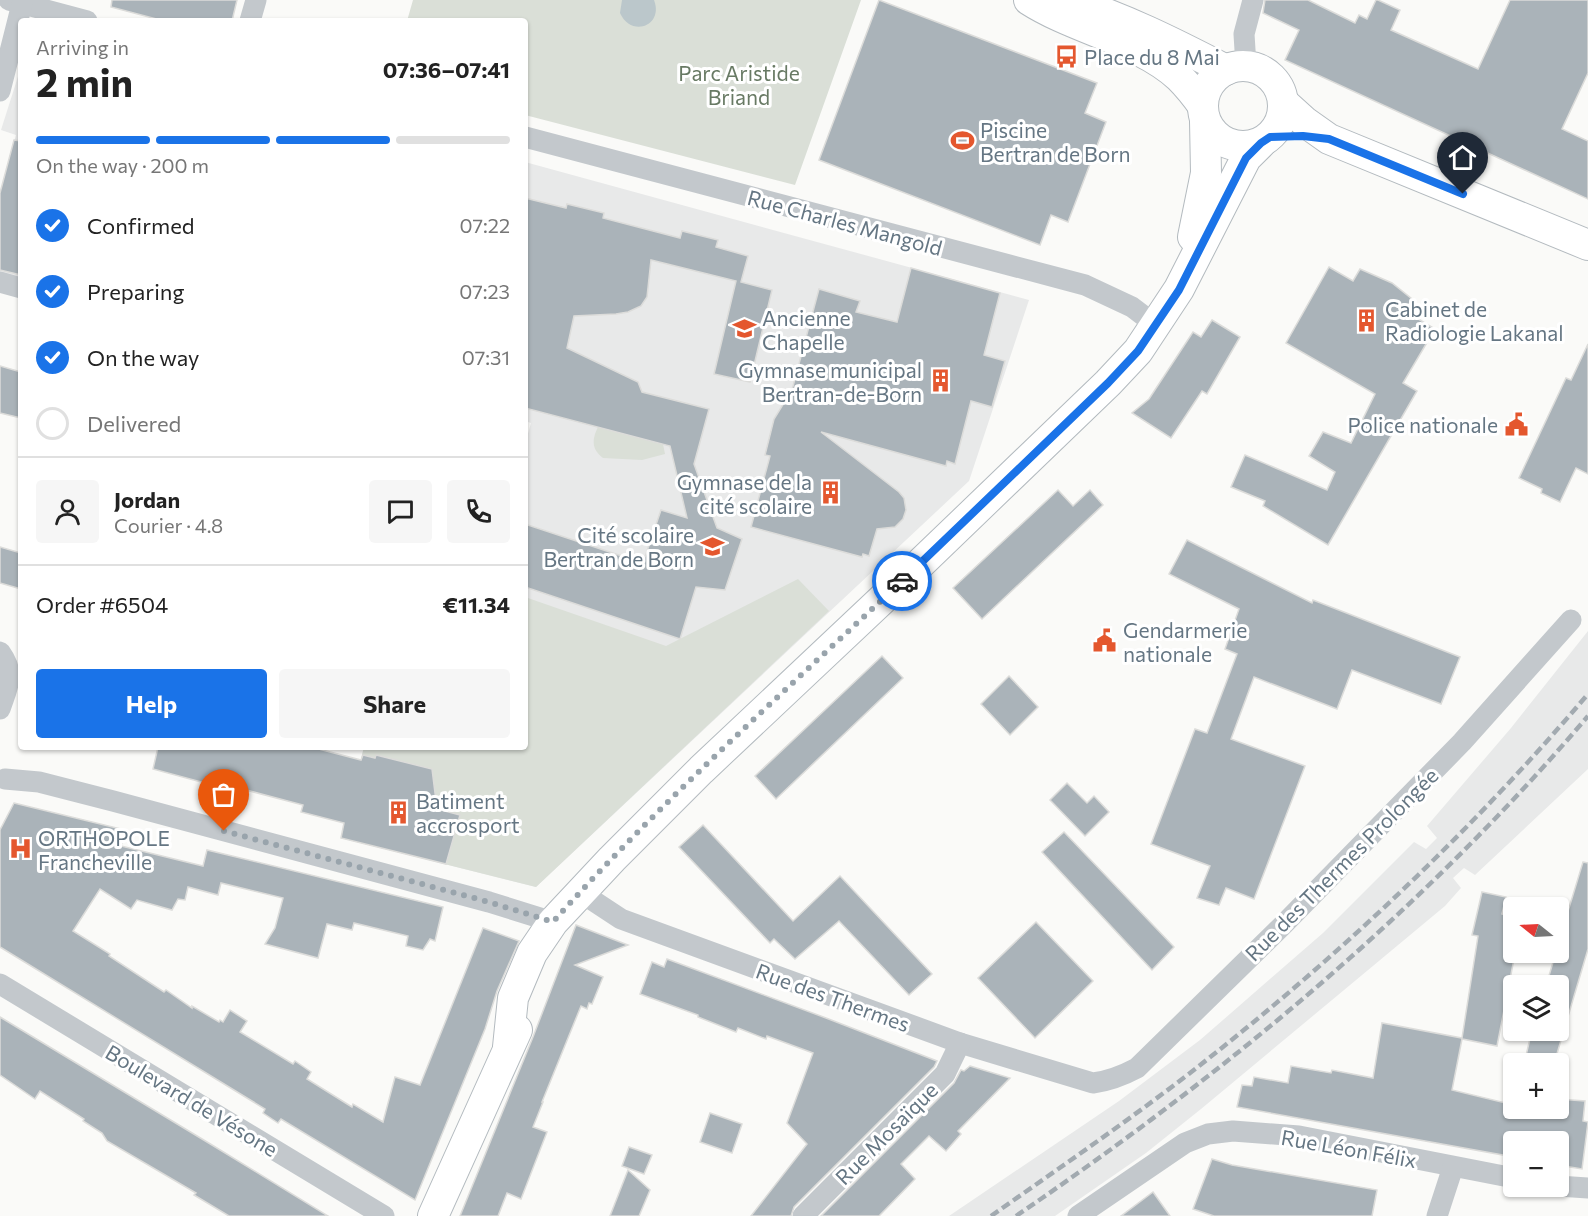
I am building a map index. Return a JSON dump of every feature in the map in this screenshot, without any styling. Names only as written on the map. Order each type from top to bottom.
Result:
[{"type":"main road","points":[[1029,0],[1082,28],[1131,47],[1177,76],[1204,113],[1217,137],[1235,146],[1248,147],[1266,140],[1303,136],[1329,139]]},
{"type":"main road","points":[[433,1216],[508,1047],[537,992],[553,922],[701,770],[1108,383],[1138,351],[1157,326],[1179,290],[1246,158],[1278,127],[1283,115],[1284,102],[1281,91],[1267,73],[1257,68],[1236,68],[1092,8],[1067,0]]},
{"type":"main road","points":[[1179,290],[1194,235],[1206,173],[1204,113],[1209,85],[1236,68]]},
{"type":"main road","points":[[1284,102],[1305,122],[1329,139],[1588,245]]},
{"type":"street","points":[[251,18],[256,0]]},
{"type":"street","points":[[1236,68],[1253,0]]},
{"type":"street","points":[[0,91],[18,1],[77,18]]},
{"type":"street","name":"Rue Charles Mangold","points":[[528,138],[1085,285],[1132,307],[1157,326]]},
{"type":"street","points":[[0,282],[18,287]]},
{"type":"street","name":"Rue des Thermes Prolongée","points":[[1093,1083],[1121,1077],[1137,1068],[1284,924],[1462,742],[1571,620]]},
{"type":"street","points":[[0,652],[9,666],[11,676],[0,709]]},
{"type":"street","points":[[2,780],[39,782],[103,798],[489,902],[553,922]]},
{"type":"street","name":"Rue des Thermes","points":[[580,892],[621,919],[960,1043],[1093,1083]]},
{"type":"street","name":"Boulevard de Vésone","points":[[0,984],[384,1216]]},
{"type":"street","name":"Rue Mosaïque","points":[[803,1216],[945,1074],[960,1043]]},
{"type":"street","name":"Rue Léon Félix","points":[[1078,1216],[1185,1143],[1208,1134],[1233,1131],[1288,1136],[1411,1157],[1503,1176]]},
{"type":"street","points":[[1437,1216],[1453,1167]]},
{"type":"street","points":[[1569,1187],[1588,1188]]},
{"type":"shaded area","points":[[622,0],[654,0],[656,9],[651,22],[638,27],[625,21],[620,13]]},
{"type":"shaded area","points":[[18,76],[18,278],[0,274],[0,193],[16,135],[1,130]]},
{"type":"shaded area","name":"Cité scolaire Bertran de Born","points":[[528,163],[1029,300],[969,481],[536,887],[341,838],[363,750],[528,750],[528,434],[531,423],[528,422]]},
{"type":"shaded area","points":[[1588,631],[1588,769],[1475,875],[1464,868],[1453,878],[1461,888],[1445,906],[1146,1153],[1055,1216],[949,1216],[1119,1101],[1200,1040],[1323,933],[1414,842],[1426,849],[1437,838],[1427,826],[1511,728]]},
{"type":"green space","name":"Parc Aristide Briand","points":[[413,0],[861,0],[795,185],[528,116],[528,18],[408,18]]},
{"type":"green space","points":[[598,427],[663,444],[665,454],[642,460],[603,458],[596,451],[594,444]]},
{"type":"green space","points":[[798,579],[829,611],[536,887],[341,838],[363,750],[528,750],[528,598],[666,646]]},
{"type":"building","points":[[112,0],[237,0],[233,18],[153,18],[111,7]]},
{"type":"building","name":"Piscine Bertran de Born","points":[[879,0],[1097,83],[1085,113],[1106,122],[1068,222],[1051,215],[1040,245],[819,160]]},
{"type":"building","points":[[1265,0],[1308,0],[1355,23],[1359,15],[1367,19],[1378,0],[1400,10],[1391,30],[1478,69],[1510,0],[1588,0],[1588,73],[1562,129],[1588,141],[1588,199],[1285,60],[1299,30],[1263,13]]},
{"type":"building","points":[[14,140],[18,141],[18,274],[0,270],[0,193]]},
{"type":"building","points":[[528,199],[566,208],[567,204],[604,213],[603,218],[680,238],[682,231],[718,240],[716,247],[748,256],[741,282],[772,290],[750,382],[714,374],[736,281],[651,260],[647,297],[641,306],[616,314],[574,316],[567,348],[638,382],[642,392],[709,409],[694,464],[717,528],[742,539],[725,590],[696,587],[680,639],[528,588],[528,525],[643,563],[661,510],[687,518],[670,446],[528,409]]},
{"type":"building","points":[[1329,267],[1353,281],[1360,269],[1392,283],[1412,299],[1405,311],[1435,329],[1403,383],[1417,391],[1328,545],[1263,506],[1265,501],[1231,487],[1245,455],[1327,490],[1335,472],[1309,456],[1323,432],[1351,443],[1375,394],[1286,343]]},
{"type":"building","points":[[911,268],[1000,293],[984,355],[1005,361],[992,407],[971,401],[955,464],[947,461],[946,466],[821,432],[904,498],[906,510],[903,519],[895,527],[877,529],[869,556],[863,554],[862,557],[751,527],[770,456],[765,455],[774,419],[792,390],[819,289],[860,301],[856,312],[897,322]]},
{"type":"building","points":[[1212,320],[1240,337],[1207,394],[1202,391],[1171,438],[1132,413],[1149,399],[1193,332],[1201,337]]},
{"type":"building","points":[[1588,344],[1588,474],[1576,468],[1560,502],[1541,493],[1542,489],[1519,478],[1566,378],[1571,380]]},
{"type":"building","points":[[0,366],[18,371],[18,417],[0,413]]},
{"type":"building","points":[[1058,490],[1073,506],[1090,490],[1103,505],[982,619],[953,588]]},
{"type":"building","points":[[1187,540],[1312,603],[1313,600],[1460,657],[1441,704],[1352,670],[1337,709],[1254,677],[1231,739],[1305,766],[1254,899],[1226,888],[1219,905],[1197,898],[1210,866],[1151,844],[1195,729],[1207,733],[1237,654],[1225,649],[1239,609],[1169,574]]},
{"type":"building","points":[[0,547],[18,552],[18,588],[0,583]]},
{"type":"building","points":[[882,656],[903,678],[776,799],[755,776]]},
{"type":"building","points":[[1009,676],[1038,707],[1010,735],[981,704]]},
{"type":"building","points":[[157,750],[323,750],[361,760],[363,755],[375,758],[376,755],[432,769],[437,809],[460,815],[446,864],[341,838],[344,823],[301,812],[303,805],[227,785],[227,789],[153,769]]},
{"type":"building","points":[[1067,783],[1087,803],[1094,796],[1109,812],[1085,836],[1050,800]]},
{"type":"building","points":[[14,803],[125,830],[121,846],[203,866],[207,850],[443,907],[435,941],[430,939],[423,950],[406,946],[408,936],[354,923],[352,930],[327,924],[318,958],[265,944],[275,928],[283,898],[221,883],[218,895],[188,887],[185,900],[178,899],[172,910],[137,900],[131,909],[100,889],[73,931],[164,992],[166,990],[192,1008],[192,1006],[219,1022],[220,1020],[223,1022],[230,1010],[247,1021],[240,1032],[293,1064],[295,1061],[311,1072],[307,1079],[352,1107],[353,1104],[383,1122],[395,1077],[420,1085],[483,928],[519,941],[415,1200],[281,1119],[278,1123],[263,1113],[265,1109],[0,947],[0,830]]},
{"type":"building","points":[[703,825],[793,921],[840,876],[932,974],[909,995],[839,921],[795,959],[774,939],[770,943],[679,847]]},
{"type":"building","points":[[1064,832],[1174,947],[1152,970],[1042,852]]},
{"type":"building","points":[[1583,862],[1588,863],[1588,949],[1569,1013],[1569,975],[1549,975],[1553,963],[1569,963],[1569,908]]},
{"type":"building","points":[[1482,892],[1506,897],[1503,897],[1502,914],[1503,963],[1513,963],[1511,975],[1503,975],[1503,1015],[1497,1046],[1462,1039],[1452,1090],[1503,1102],[1503,1119],[1569,1119],[1569,1100],[1585,1101],[1583,1121],[1588,1122],[1582,1169],[1569,1167],[1569,1131],[1503,1131],[1503,1155],[1237,1107],[1242,1085],[1252,1086],[1254,1077],[1288,1083],[1291,1066],[1331,1073],[1332,1070],[1373,1078],[1382,1023],[1462,1038],[1478,936],[1472,935]]},
{"type":"building","points":[[1036,922],[1093,981],[1035,1038],[978,978]]},
{"type":"building","points":[[576,925],[628,945],[575,965],[603,977],[592,1004],[589,1003],[587,1009],[581,1006],[542,1102],[533,1127],[547,1132],[521,1199],[507,1193],[498,1216],[460,1216],[533,1037]]},
{"type":"building","points":[[667,959],[937,1061],[934,1067],[794,1207],[791,1216],[751,1216],[807,1144],[787,1123],[813,1053],[738,1028],[736,1032],[698,1017],[698,1015],[640,994],[652,962],[664,967]]},
{"type":"building","points":[[0,1017],[328,1216],[229,1216],[194,1195],[196,1193],[107,1141],[102,1133],[83,1121],[84,1119],[40,1091],[35,1099],[0,1075]]},
{"type":"building","points":[[1529,1041],[1561,1041],[1557,1053],[1527,1053]]},
{"type":"building","points":[[970,1066],[1010,1078],[958,1131],[961,1134],[946,1151],[929,1136],[901,1164],[915,1179],[879,1216],[821,1216],[954,1083],[961,1070],[964,1071]]},
{"type":"building","points":[[710,1113],[742,1124],[732,1153],[700,1142]]},
{"type":"building","points":[[629,1147],[652,1155],[644,1174],[622,1166]]},
{"type":"building","points":[[1212,1159],[1232,1165],[1377,1190],[1372,1216],[1214,1216],[1193,1209]]},
{"type":"building","points":[[628,1170],[650,1190],[639,1216],[610,1216]]},
{"type":"building","points":[[1153,1192],[1170,1216],[1121,1216]]},
{"type":"railway","points":[[991,1216],[1166,1092],[1297,986],[1399,894],[1448,846],[1543,746],[1588,694]]},
{"type":"railway","points":[[1016,1216],[1171,1105],[1319,985],[1459,856],[1588,716]]},
{"type":"way so far","points":[[224,831],[489,902],[553,922],[701,770],[902,581]]},
{"type":"place","name":"Place du 8 Mai","points":[[1066,56]]},
{"type":"place","name":"Piscine Bertran de Born","points":[[962,141]]},
{"type":"place","name":"Cabinet de Radiologie Lakanal","points":[[1367,320]]},
{"type":"place","name":"Ancienne Chapelle","points":[[744,329]]},
{"type":"place","name":"Gymnase municipal Bertran-de-Born","points":[[940,381]]},
{"type":"place","name":"Police nationale","points":[[1516,424]]},
{"type":"place","name":"Gymnase de la cité scolaire","points":[[830,493]]},
{"type":"place","name":"Cité scolaire Bertran de Born","points":[[712,546]]},
{"type":"place","name":"Gendarmerie nationale","points":[[1105,641]]},
{"type":"place","name":"Batiment accrosport","points":[[398,812]]},
{"type":"place","name":"ORTHOPOLE Francheville","points":[[20,849]]},
{"type":"route","points":[[902,581],[1108,383],[1138,351],[1157,326],[1179,290],[1246,158],[1261,143],[1270,137],[1303,136],[1329,139],[1463,194]]}]
